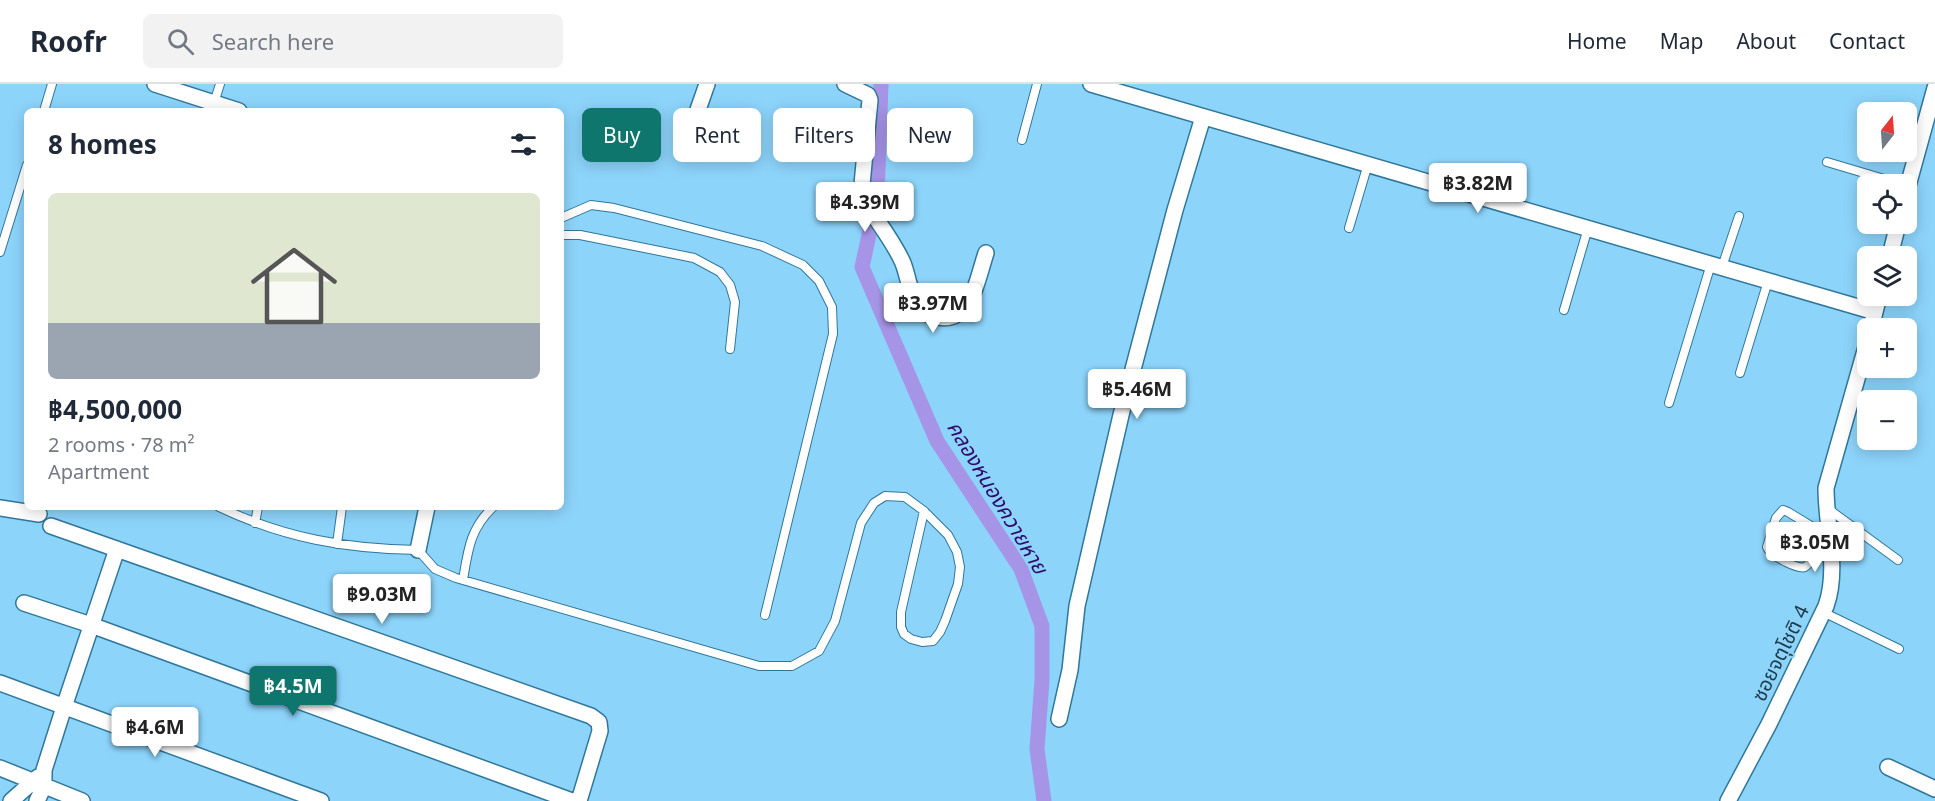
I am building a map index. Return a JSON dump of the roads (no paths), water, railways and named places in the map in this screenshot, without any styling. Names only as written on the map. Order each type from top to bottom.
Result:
[{"type":"street","points":[[155,84],[230,108]]},
{"type":"street","points":[[699,108],[707,84]]},
{"type":"street","points":[[845,84],[868,95],[870,100],[861,195],[903,264],[915,304],[920,311],[933,318],[950,319],[960,312],[973,295],[986,253]]},
{"type":"street","points":[[1091,84],[1875,312]]},
{"type":"street","points":[[1910,174],[1935,88]]},
{"type":"street","points":[[1059,718],[1070,670],[1077,606],[1121,416],[1175,210],[1203,117]]},
{"type":"street","points":[[1873,318],[1876,306]]},
{"type":"street","name":"ซอยจตุโชติ 4","points":[[1728,801],[1769,724],[1831,591],[1833,579],[1825,533],[1826,488],[1857,378]]},
{"type":"street","points":[[0,508],[39,514]]},
{"type":"street","points":[[417,550],[427,510]]},
{"type":"street","points":[[51,526],[591,716],[599,722],[600,731],[579,801]]},
{"type":"street","points":[[37,801],[40,779],[117,549]]},
{"type":"street","points":[[24,603],[91,625],[572,801]]},
{"type":"street","points":[[0,683],[321,801]]},
{"type":"street","points":[[1888,767],[1935,789]]},
{"type":"street","points":[[0,768],[40,779],[82,801]]},
{"type":"street","points":[[11,801],[40,779]]},
{"type":"lane","points":[[45,108],[52,84]]},
{"type":"lane","points":[[214,103],[220,84]]},
{"type":"lane","points":[[1022,141],[1037,84]]},
{"type":"lane","points":[[1827,162],[1863,174]]},
{"type":"lane","points":[[1349,228],[1368,164]]},
{"type":"lane","points":[[0,252],[24,175]]},
{"type":"lane","points":[[564,217],[591,205],[614,208],[762,246],[803,265],[819,281],[832,307],[832,334],[765,615]]},
{"type":"lane","points":[[1669,403],[1717,265],[1739,216]]},
{"type":"lane","points":[[1564,310],[1588,228]]},
{"type":"lane","points":[[564,235],[580,235],[694,258],[720,272],[730,285],[735,302],[730,349]]},
{"type":"lane","points":[[1740,374],[1768,281]]},
{"type":"lane","points":[[226,510],[255,523],[315,541],[387,550],[417,550],[435,569],[464,580],[759,666],[792,666],[819,651],[835,621],[861,523],[874,502],[885,496],[905,496],[924,511],[948,535],[957,552],[960,567],[958,584],[940,632],[933,641],[922,642],[911,639],[904,634],[901,627],[901,612],[924,511]]},
{"type":"lane","points":[[1826,507],[1898,560]]},
{"type":"lane","points":[[255,523],[257,510]]},
{"type":"lane","points":[[337,544],[342,510]]},
{"type":"lane","points":[[464,580],[468,549],[474,532],[482,517],[490,510]]},
{"type":"lane","points":[[1783,510],[1825,533],[1810,562],[1802,568],[1769,552],[1767,547],[1776,518],[1783,510]]},
{"type":"lane","points":[[1823,612],[1899,649]]},
{"type":"waterway","name":"คลองหนองควายหาย","points":[[881,84],[877,198],[862,267],[937,441],[1021,569],[1042,626],[1042,680],[1037,749],[1044,801]]}]
